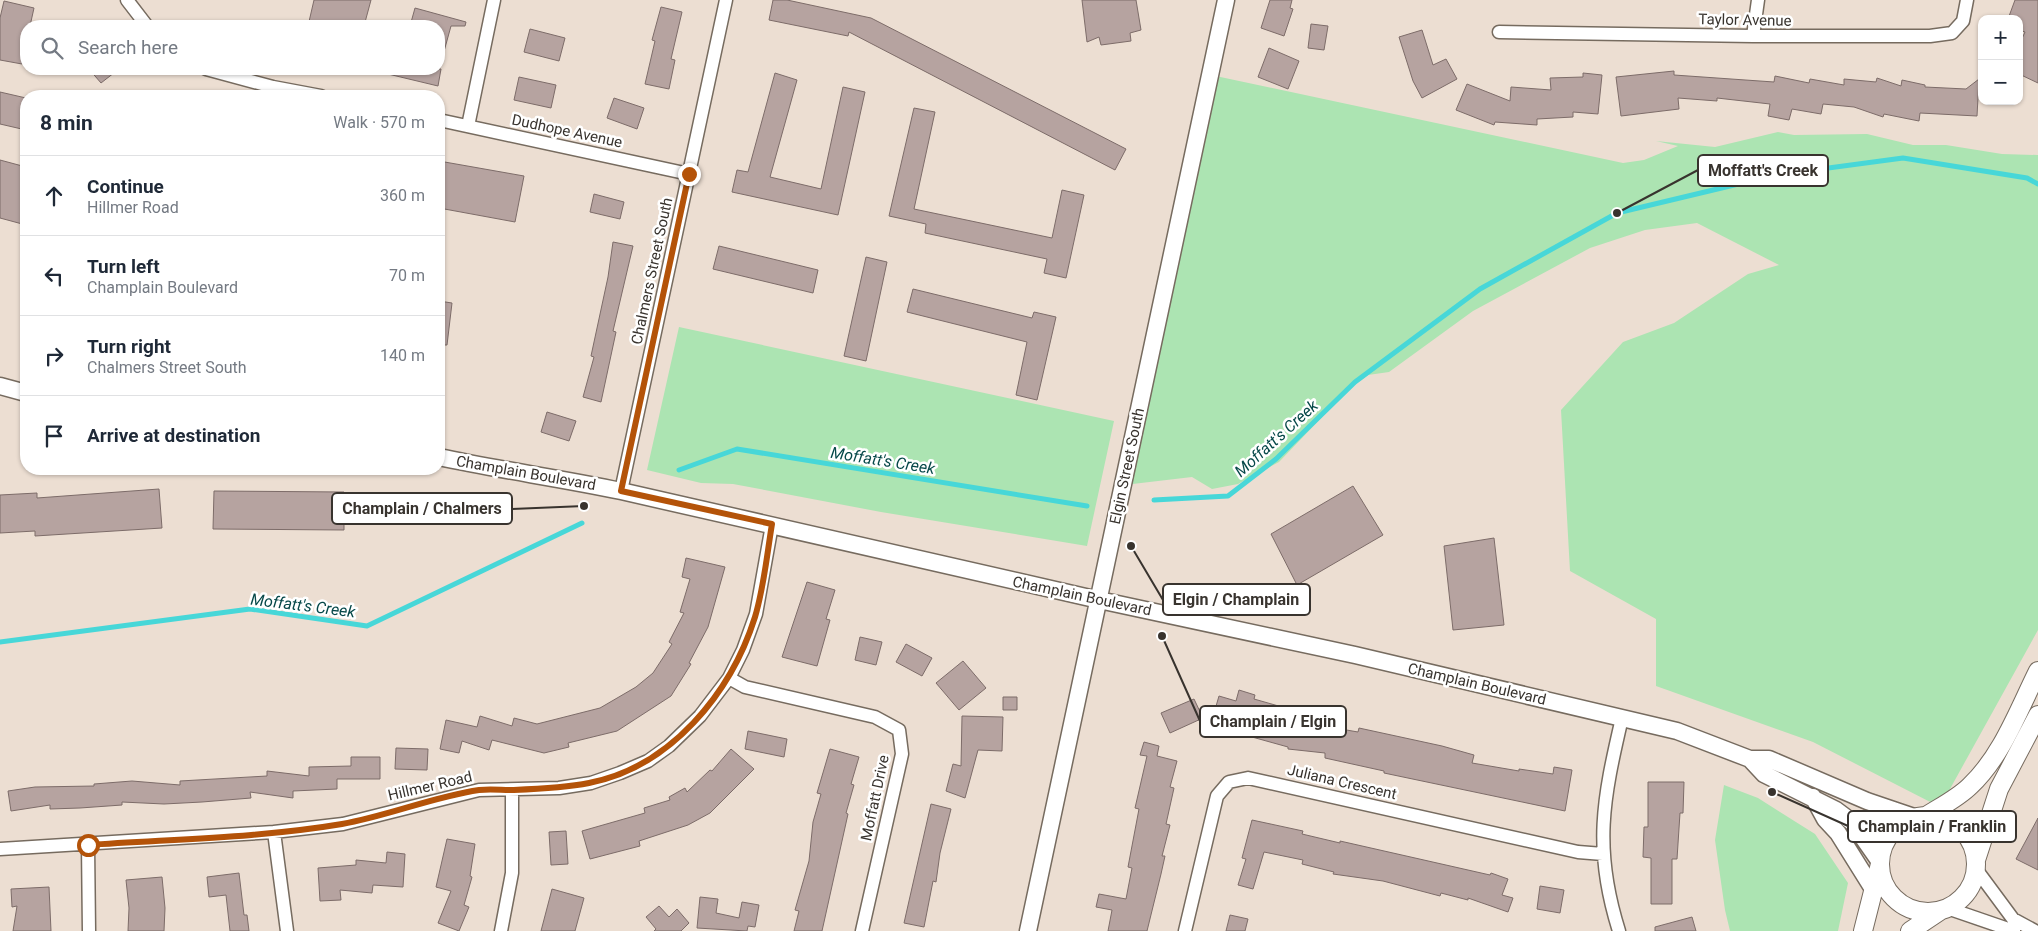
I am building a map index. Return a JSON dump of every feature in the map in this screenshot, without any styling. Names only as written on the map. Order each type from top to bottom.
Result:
[{"type":"main road","points":[[1863,931],[1883,848],[1890,835],[1900,825],[1922,817],[1969,788],[1983,773],[2009,730],[2038,670]]},
{"type":"main road","points":[[1910,931],[1958,901],[1967,892],[1999,789],[2038,715]]},
{"type":"main road","points":[[1922,817],[1940,817],[1960,828],[1973,846],[1976,865]]},
{"type":"main road","points":[[1880,862],[1882,878],[1889,891],[1899,902],[1912,909],[1927,912],[1945,909]]},
{"type":"street","points":[[127,0],[142,20]]},
{"type":"street","points":[[468,126],[494,0]]},
{"type":"street","name":"Chalmers Street South","points":[[621,491],[726,0]]},
{"type":"street","name":"Elgin Street South","points":[[1028,931],[1226,0]]},
{"type":"street","points":[[1753,36],[1758,0]]},
{"type":"street","name":"Taylor Avenue","points":[[1499,32],[1753,36],[1930,36],[1952,33],[1963,21],[1967,0]]},
{"type":"street","points":[[223,75],[266,90]]},
{"type":"street","name":"Dudhope Avenue","points":[[445,121],[689,174]]},
{"type":"street","points":[[0,386],[20,391]]},
{"type":"street","name":"Champlain Boulevard","points":[[445,458],[496,469],[566,479],[772,524],[1677,731],[1750,759],[1769,758],[1867,801],[1922,817]]},
{"type":"street","name":"Hillmer Road","points":[[0,849],[274,832],[342,824],[479,790],[559,788],[591,782],[648,760],[669,746],[700,716],[729,678],[743,650],[756,614],[772,524]]},
{"type":"street","name":"Moffatt Drive","points":[[729,678],[745,687],[874,717],[899,730],[902,754],[862,931]]},
{"type":"street","points":[[1619,931],[1603,854],[1602,819],[1607,784],[1622,718]]},
{"type":"street","name":"Champlain Boulevard","points":[[1750,759],[1764,774],[1813,797],[1852,822],[1880,862]]},
{"type":"street","name":"Juliana Crescent","points":[[1185,931],[1217,796],[1229,782],[1248,778],[1578,852],[1603,854]]},
{"type":"street","points":[[501,931],[512,873],[512,790]]},
{"type":"street","points":[[1813,797],[1825,819],[1838,832],[1873,889]]},
{"type":"street","points":[[274,832],[287,931]]},
{"type":"street","points":[[88,845],[88,931]]},
{"type":"street","points":[[1976,865],[2013,919],[2035,931]]},
{"type":"street","points":[[1945,909],[2014,931]]},
{"type":"green space","points":[[1211,75],[1623,163],[1644,160],[1678,146],[1656,141],[1715,147],[1778,132],[1794,135],[1867,134],[1913,145],[1946,145],[2002,154],[2038,155],[2038,630],[1940,807],[1813,742],[1656,686],[1656,619],[1570,571],[1561,410],[1623,342],[1674,323],[1748,274],[1779,265],[1697,223],[1645,230],[1590,248],[1473,311],[1389,372],[1368,375],[1349,389],[1279,462],[1238,484],[1212,489],[1192,477],[1124,485]]},
{"type":"green space","points":[[679,327],[1114,421],[1087,546],[881,512],[733,484],[701,483],[647,470]]},
{"type":"green space","points":[[1724,785],[1758,798],[1815,834],[1848,883],[1838,931],[1730,931],[1725,910],[1715,840]]},
{"type":"building","points":[[314,0],[371,0],[366,20],[309,20]]},
{"type":"building","points":[[773,0],[787,0],[871,18],[1126,149],[1115,170],[849,32],[848,36],[769,20]]},
{"type":"building","points":[[1082,0],[1136,0],[1141,30],[1130,33],[1131,41],[1101,45],[1099,37],[1087,42]]},
{"type":"building","points":[[1270,0],[1292,0],[1290,8],[1293,9],[1284,36],[1261,28]]},
{"type":"building","points":[[2015,0],[2038,0],[2038,83],[2023,76],[2023,36],[2025,32],[2023,31],[2023,15],[2009,15]]},
{"type":"building","points":[[4,1],[34,8],[31,20],[20,20],[20,64],[0,60],[0,18]]},
{"type":"building","points":[[661,7],[682,12],[671,59],[675,60],[669,89],[645,84],[655,41],[652,40]]},
{"type":"building","points":[[415,8],[466,22],[465,26],[451,26],[445,48],[445,20],[412,20]]},
{"type":"building","points":[[1311,24],[1328,26],[1324,50],[1308,48]]},
{"type":"building","points":[[530,29],[565,38],[559,61],[524,52]]},
{"type":"building","points":[[1422,30],[1433,65],[1446,59],[1457,79],[1422,98],[1413,81],[1399,37]]},
{"type":"building","points":[[1269,48],[1299,61],[1288,89],[1258,77]]},
{"type":"building","points":[[1674,71],[1674,75],[1774,82],[1775,76],[1809,83],[1810,79],[1844,85],[1844,79],[1876,82],[1877,78],[1901,86],[1902,80],[1925,85],[1925,87],[1966,89],[1978,80],[1977,116],[1920,113],[1919,121],[1884,114],[1883,117],[1854,107],[1823,104],[1821,114],[1792,109],[1789,120],[1768,116],[1770,104],[1717,98],[1717,101],[1678,98],[1679,109],[1621,116],[1616,77]]},
{"type":"building","points":[[775,73],[797,80],[770,177],[821,189],[843,87],[865,92],[838,215],[732,192],[737,170],[748,172]]},
{"type":"building","points":[[1583,73],[1602,75],[1598,114],[1573,112],[1573,117],[1537,119],[1537,125],[1495,122],[1494,125],[1456,110],[1467,84],[1510,101],[1511,87],[1551,90],[1550,78],[1583,77]]},
{"type":"building","points":[[94,75],[111,75],[101,83]]},
{"type":"building","points":[[392,75],[440,75],[438,86]]},
{"type":"building","points":[[519,77],[556,85],[551,108],[514,100]]},
{"type":"building","points":[[0,92],[20,97],[20,129],[0,124]]},
{"type":"building","points":[[614,98],[644,108],[637,129],[607,118]]},
{"type":"building","points":[[914,108],[935,112],[914,209],[1052,238],[1062,190],[1084,195],[1066,278],[1044,273],[1047,259],[925,233],[926,224],[889,216]]},
{"type":"building","points":[[0,160],[20,165],[20,223],[0,218]]},
{"type":"building","points":[[445,162],[524,176],[515,222],[445,209]]},
{"type":"building","points":[[594,194],[624,202],[620,219],[590,212]]},
{"type":"building","points":[[613,242],[633,246],[613,331],[616,332],[601,402],[583,397],[594,357],[591,356],[608,277]]},
{"type":"building","points":[[719,246],[818,270],[813,293],[713,269]]},
{"type":"building","points":[[866,257],[887,262],[866,361],[844,356]]},
{"type":"building","points":[[913,289],[1032,318],[1034,312],[1056,317],[1037,400],[1016,395],[1027,342],[907,312]]},
{"type":"building","points":[[445,302],[452,303],[447,345],[445,345]]},
{"type":"building","points":[[547,412],[576,421],[569,441],[541,432]]},
{"type":"building","points":[[1353,486],[1383,535],[1297,585],[1271,534]]},
{"type":"building","points":[[159,489],[162,528],[35,536],[35,531],[0,533],[0,495],[37,493],[37,498]]},
{"type":"building","points":[[214,491],[344,492],[344,530],[213,529]]},
{"type":"building","points":[[1494,538],[1504,625],[1453,630],[1444,546]]},
{"type":"building","points":[[686,558],[725,567],[708,627],[689,663],[691,664],[671,696],[617,731],[568,743],[569,747],[544,753],[492,740],[489,750],[462,741],[459,753],[440,749],[446,720],[477,727],[480,716],[512,726],[514,718],[537,724],[600,708],[636,687],[653,673],[672,644],[669,642],[684,613],[680,612],[690,579],[682,577]]},
{"type":"building","points":[[807,582],[835,590],[826,619],[830,620],[817,666],[782,657]]},
{"type":"building","points":[[860,637],[882,642],[876,665],[855,660]]},
{"type":"building","points":[[906,644],[932,658],[922,676],[896,662]]},
{"type":"building","points":[[963,661],[986,688],[959,710],[936,683]]},
{"type":"building","points":[[1239,690],[1255,695],[1254,699],[1289,709],[1288,713],[1313,716],[1312,724],[1358,732],[1359,728],[1442,746],[1474,755],[1472,763],[1519,771],[1519,769],[1553,774],[1554,767],[1572,770],[1565,811],[1384,773],[1384,771],[1325,758],[1325,753],[1288,749],[1288,747],[1252,737],[1234,730],[1237,719],[1214,713],[1219,696],[1236,701]]},
{"type":"building","points":[[1003,697],[1017,697],[1017,710],[1003,710]]},
{"type":"building","points":[[1194,699],[1203,718],[1170,733],[1161,713]]},
{"type":"building","points":[[962,716],[1003,717],[1002,751],[978,750],[965,798],[946,791],[953,764],[961,766]]},
{"type":"building","points":[[748,731],[787,739],[784,757],[745,749]]},
{"type":"building","points":[[1144,742],[1159,746],[1157,756],[1177,761],[1170,787],[1174,788],[1166,824],[1170,825],[1162,856],[1165,856],[1147,931],[1108,931],[1112,910],[1096,907],[1099,894],[1126,899],[1132,868],[1128,867],[1139,809],[1135,808],[1147,756],[1140,755]]},
{"type":"building","points":[[396,748],[428,749],[427,770],[395,769]]},
{"type":"building","points":[[731,749],[754,769],[710,813],[688,825],[639,841],[640,846],[590,859],[582,831],[645,813],[644,808],[670,800],[669,797],[685,788],[687,792],[710,770],[712,771]]},
{"type":"building","points":[[830,749],[859,757],[851,784],[854,785],[846,813],[848,814],[822,931],[794,931],[799,911],[795,910],[809,861],[813,822],[821,794],[817,793]]},
{"type":"building","points":[[351,757],[380,757],[380,779],[337,779],[337,789],[293,791],[293,798],[250,792],[251,798],[202,802],[164,804],[122,802],[122,805],[50,809],[50,805],[11,811],[8,791],[35,787],[94,786],[94,784],[132,781],[180,785],[180,781],[267,776],[267,771],[309,776],[309,767],[351,766]]},
{"type":"building","points":[[1648,782],[1684,782],[1683,813],[1680,813],[1677,859],[1672,859],[1672,904],[1651,904],[1651,858],[1643,857],[1644,827],[1648,827]]},
{"type":"building","points":[[931,804],[951,809],[940,853],[936,882],[933,881],[924,927],[904,923]]},
{"type":"building","points":[[2038,818],[2038,870],[2016,859]]},
{"type":"building","points":[[1252,820],[1303,831],[1302,834],[1340,843],[1340,841],[1490,875],[1491,873],[1508,879],[1502,895],[1513,898],[1508,912],[1468,898],[1468,900],[1441,893],[1440,896],[1383,881],[1333,874],[1334,872],[1302,864],[1303,860],[1264,852],[1253,889],[1238,885],[1246,859],[1242,858]]},
{"type":"building","points":[[566,831],[568,864],[551,865],[549,832]]},
{"type":"building","points":[[447,839],[475,844],[470,876],[472,877],[464,905],[469,907],[459,931],[438,923],[451,891],[436,887]]},
{"type":"building","points":[[387,852],[405,854],[403,887],[373,885],[372,893],[340,890],[341,900],[320,901],[318,868],[356,865],[356,860],[386,863]]},
{"type":"building","points":[[239,873],[244,915],[247,915],[249,931],[230,931],[226,895],[209,897],[207,877]]},
{"type":"building","points":[[162,877],[165,908],[164,931],[128,931],[129,908],[126,880]]},
{"type":"building","points":[[1540,886],[1564,890],[1560,913],[1537,909]]},
{"type":"building","points":[[49,887],[51,931],[13,931],[17,906],[12,907],[11,889]]},
{"type":"building","points":[[552,889],[584,898],[575,931],[541,931]]},
{"type":"building","points":[[700,897],[718,899],[716,913],[739,918],[742,902],[759,905],[755,927],[748,926],[747,931],[697,928]]},
{"type":"building","points":[[659,906],[669,917],[677,909],[689,923],[681,931],[654,931],[656,929],[646,917]]},
{"type":"building","points":[[1230,915],[1248,919],[1245,931],[1226,931]]},
{"type":"building","points":[[1692,917],[1696,931],[1655,931],[1655,927]]},
{"type":"waterway","name":"Moffatt's Creek","points":[[1154,500],[1228,496],[1276,459],[1355,382],[1480,289],[1617,213],[1776,175],[1903,158],[2027,178],[2038,184]]},
{"type":"waterway","name":"Moffatt's Creek","points":[[679,470],[737,449],[1087,506]]},
{"type":"waterway","name":"Moffatt's Creek","points":[[0,642],[250,609],[367,626],[582,523]]},
{"type":"place","name":"Moffatt's Creek","points":[[1617,213]]},
{"type":"place","name":"Champlain / Chalmers","points":[[584,506]]},
{"type":"place","name":"Elgin / Champlain","points":[[1131,546]]},
{"type":"place","name":"Champlain / Elgin","points":[[1162,636]]},
{"type":"place","name":"Champlain / Franklin","points":[[1772,792]]},
{"type":"route","points":[[88,845],[274,832],[342,824],[479,790],[559,788],[591,782],[620,773],[648,760],[669,746],[700,716],[729,678],[743,650],[756,614],[772,524],[621,491],[689,174]]}]
